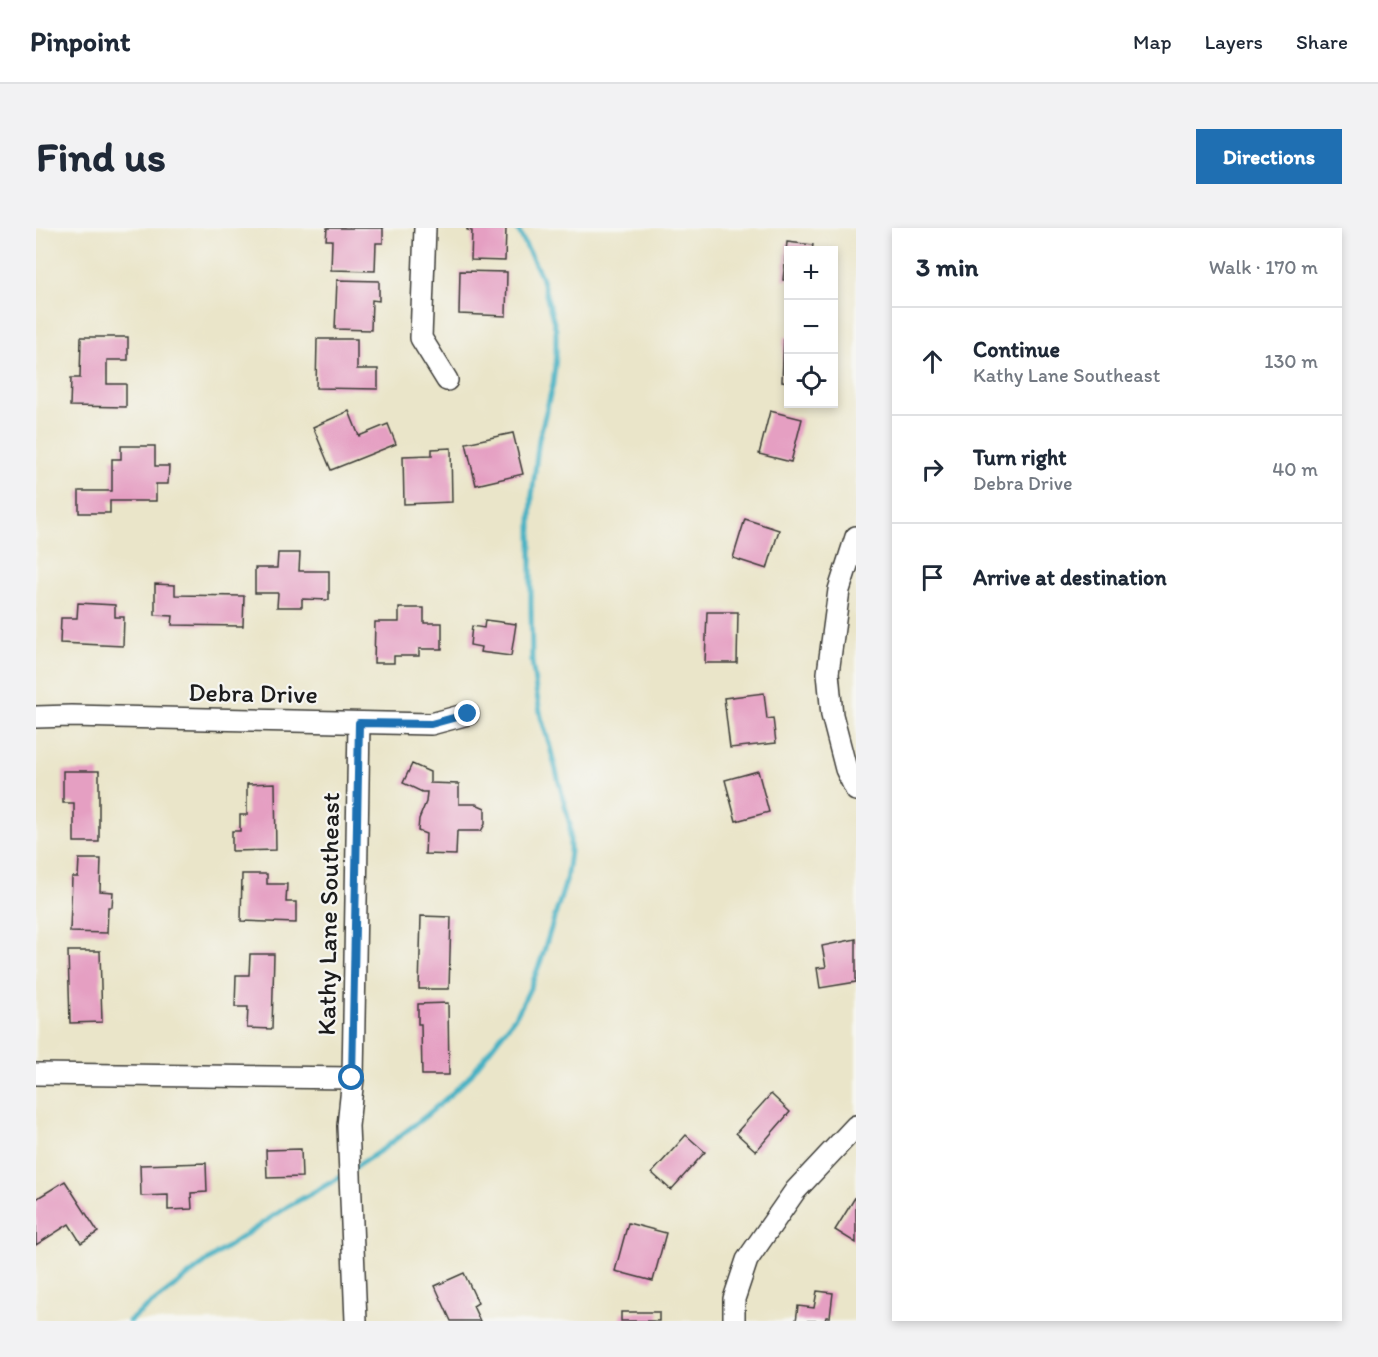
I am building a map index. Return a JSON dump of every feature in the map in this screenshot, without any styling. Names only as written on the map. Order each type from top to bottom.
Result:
[{"type":"street","points":[[424,228],[421,338],[447,380]]},
{"type":"street","points":[[856,537],[839,591],[828,673],[832,715],[846,769],[856,790]]},
{"type":"street","name":"Debra Drive","points":[[36,717],[431,724],[468,714]]},
{"type":"street","name":"Kathy Lane Southeast","points":[[356,1321],[348,1126],[352,1078],[359,723]]},
{"type":"street","points":[[36,1074],[352,1078]]},
{"type":"street","points":[[734,1321],[734,1299],[747,1260],[795,1191],[856,1126]]},
{"type":"building","points":[[327,228],[383,228],[383,243],[376,243],[375,271],[331,270],[332,240],[326,240]]},
{"type":"building","points":[[467,228],[506,228],[505,261],[471,260],[472,231]]},
{"type":"building","points":[[787,242],[813,245],[813,246],[787,246]]},
{"type":"building","points":[[460,271],[507,272],[506,316],[459,314]]},
{"type":"building","points":[[337,280],[379,281],[379,301],[372,300],[371,330],[335,329]]},
{"type":"building","points":[[81,337],[128,337],[128,360],[107,360],[107,384],[126,384],[126,407],[70,406],[71,378],[80,378]]},
{"type":"building","points":[[784,337],[784,381],[782,381]]},
{"type":"building","points":[[317,339],[357,339],[357,369],[378,369],[378,389],[316,388]]},
{"type":"building","points":[[349,411],[359,436],[388,424],[396,444],[331,470],[313,427]]},
{"type":"building","points":[[770,411],[802,419],[791,462],[759,454]]},
{"type":"building","points":[[513,433],[523,474],[476,485],[466,443]]},
{"type":"building","points":[[121,446],[155,446],[155,466],[169,466],[168,484],[156,484],[156,501],[110,501],[110,513],[79,513],[79,491],[112,491],[112,459],[121,459]]},
{"type":"building","points":[[451,448],[452,502],[404,504],[403,456],[432,455],[432,449]]},
{"type":"building","points":[[745,519],[779,530],[767,569],[733,558]]},
{"type":"building","points":[[278,553],[300,553],[299,571],[329,571],[329,600],[302,599],[302,607],[277,607],[278,593],[255,593],[255,568],[277,568]]},
{"type":"building","points":[[155,584],[175,585],[175,595],[244,596],[243,626],[172,625],[173,616],[155,615]]},
{"type":"building","points":[[78,603],[115,605],[115,617],[124,617],[123,646],[60,643],[61,618],[77,618]]},
{"type":"building","points":[[399,608],[424,608],[424,623],[442,623],[442,649],[419,649],[419,656],[394,656],[394,663],[374,663],[375,622],[399,622]]},
{"type":"building","points":[[707,612],[738,612],[737,663],[705,663]]},
{"type":"building","points":[[485,620],[516,624],[511,656],[480,652],[481,647],[470,645],[472,626],[484,628]]},
{"type":"building","points":[[764,693],[767,719],[773,718],[776,743],[730,748],[724,698]]},
{"type":"building","points":[[412,764],[430,772],[430,783],[459,784],[459,804],[476,804],[485,808],[485,824],[481,831],[457,831],[456,855],[425,854],[426,834],[418,831],[427,792],[403,783]]},
{"type":"building","points":[[63,771],[99,771],[99,842],[74,842],[74,803],[63,803]]},
{"type":"building","points":[[758,771],[769,812],[736,821],[725,780]]},
{"type":"building","points":[[275,783],[276,850],[232,851],[232,831],[240,831],[240,815],[247,815],[247,784]]},
{"type":"building","points":[[79,859],[101,859],[100,891],[113,892],[112,907],[108,907],[107,933],[70,932],[72,877],[78,877]]},
{"type":"building","points":[[242,874],[267,874],[267,884],[287,884],[286,902],[296,902],[296,923],[241,921]]},
{"type":"building","points":[[421,916],[451,917],[449,989],[419,989]]},
{"type":"building","points":[[856,939],[856,982],[820,988],[817,968],[826,967],[822,946]]},
{"type":"building","points":[[68,951],[100,951],[102,1022],[70,1023]]},
{"type":"building","points":[[250,954],[274,954],[272,1029],[247,1028],[248,1007],[235,1007],[236,975],[249,975]]},
{"type":"building","points":[[448,1003],[449,1075],[422,1075],[421,1024],[418,1024],[418,1004]]},
{"type":"building","points":[[771,1094],[790,1112],[756,1151],[736,1133]]},
{"type":"building","points":[[686,1135],[705,1152],[671,1190],[652,1173]]},
{"type":"building","points":[[301,1149],[302,1177],[267,1178],[266,1150]]},
{"type":"building","points":[[206,1163],[207,1192],[191,1193],[192,1209],[168,1210],[168,1195],[141,1196],[140,1165]]},
{"type":"building","points":[[65,1181],[98,1232],[81,1243],[69,1224],[36,1245],[36,1199]]},
{"type":"building","points":[[856,1196],[856,1243],[835,1230]]},
{"type":"building","points":[[628,1223],[666,1233],[653,1281],[615,1271]]},
{"type":"building","points":[[464,1273],[478,1303],[473,1306],[480,1321],[451,1321],[435,1286]]},
{"type":"building","points":[[817,1291],[833,1293],[830,1317],[826,1317],[825,1321],[796,1321],[798,1306],[814,1308]]},
{"type":"building","points":[[621,1312],[659,1312],[659,1321],[621,1321]]},
{"type":"waterway","points":[[354,1168],[383,1149],[449,1096],[468,1078],[503,1033],[519,1011],[531,986],[566,881],[570,852],[570,825],[541,717],[532,661],[532,495],[539,439],[553,384],[556,330],[541,276],[517,228]]},
{"type":"waterway","points":[[129,1321],[218,1253],[287,1207],[344,1175]]},
{"type":"route","points":[[352,1078],[359,723],[431,724],[468,714]]}]
